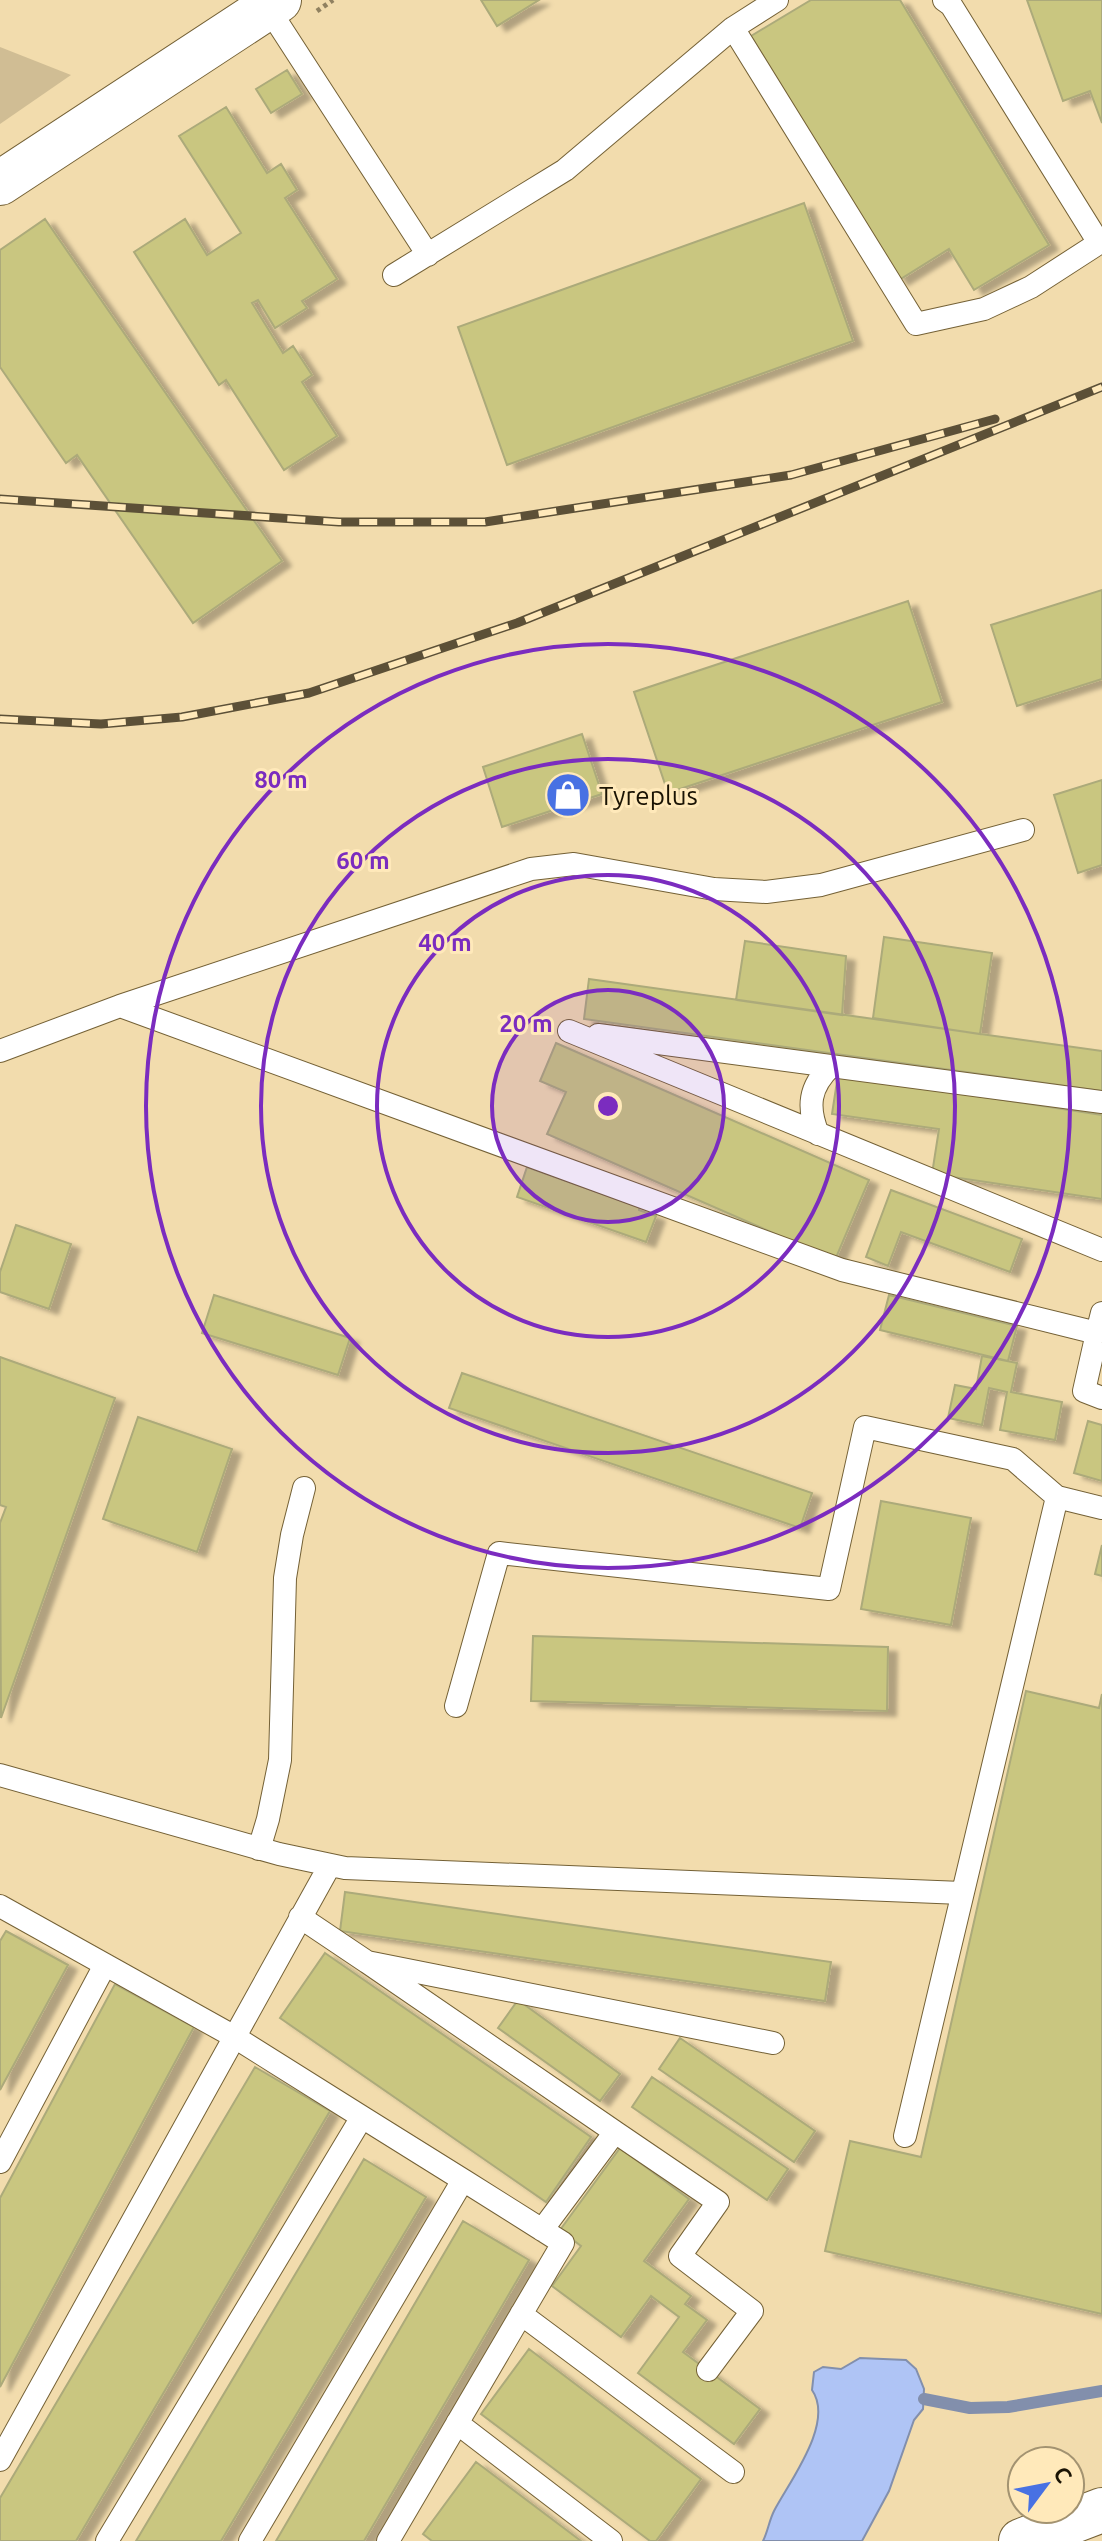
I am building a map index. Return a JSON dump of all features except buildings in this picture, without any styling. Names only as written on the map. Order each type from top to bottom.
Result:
[{"type":"street","points":[[0,183],[274,4]]},
{"type":"street","points":[[1021,2541],[1102,2510]]},
{"type":"lane","points":[[394,275],[565,170],[733,28],[777,0]]},
{"type":"lane","points":[[733,28],[916,324],[984,309],[1031,287],[1099,243],[951,5],[944,0]]},
{"type":"lane","points":[[274,4],[428,255]]},
{"type":"lane","points":[[0,1051],[120,1006],[531,869],[574,864],[714,889],[766,892],[821,885],[1023,830]]},
{"type":"lane","points":[[120,1006],[842,1270],[1100,1323],[1084,1391],[1102,1398]]},
{"type":"lane","points":[[1102,1102],[569,1031],[1102,1250]]},
{"type":"lane","points":[[818,1134],[810,1109],[811,1095],[817,1081],[831,1066]]},
{"type":"lane","points":[[456,1706],[499,1553],[829,1589],[865,1427],[1013,1459],[1057,1497],[1102,1508]]},
{"type":"lane","points":[[259,1849],[280,1760],[285,1578],[304,1488]]},
{"type":"lane","points":[[905,2136],[1057,1497]]},
{"type":"lane","points":[[0,1775],[259,1849],[345,1868],[962,1893]]},
{"type":"lane","points":[[0,2460],[330,1865]]},
{"type":"lane","points":[[0,1906],[233,2036],[563,2243],[393,2539]]},
{"type":"lane","points":[[300,1917],[718,2202],[680,2256],[752,2311],[708,2370]]},
{"type":"lane","points":[[367,1962],[773,2043]]},
{"type":"lane","points":[[0,2162],[105,1965]]},
{"type":"lane","points":[[455,2023],[453,2003],[458,1994],[479,1984]]},
{"type":"lane","points":[[107,2541],[362,2117]]},
{"type":"lane","points":[[542,2230],[615,2132]]},
{"type":"lane","points":[[250,2541],[463,2180]]},
{"type":"lane","points":[[521,2314],[733,2472]]},
{"type":"lane","points":[[457,2423],[611,2541]]},
{"type":"shaded area","points":[[0,47],[71,75],[0,124]]},
{"type":"water","points":[[860,2358],[906,2360],[916,2369],[924,2389],[923,2409],[914,2420],[889,2491],[862,2541],[763,2541],[774,2511],[799,2469],[814,2435],[818,2403],[812,2390],[814,2372],[823,2367],[841,2369]]},
{"type":"waterway","points":[[924,2399],[970,2408],[1008,2407],[1102,2391]]},
{"type":"railway","points":[[0,719],[101,724],[182,717],[309,693],[517,623],[1102,387]]},
{"type":"railway","points":[[0,499],[339,522],[485,522],[791,475],[995,419]]},
{"type":"place","name":"Tyreplus","points":[[568,795]]}]
